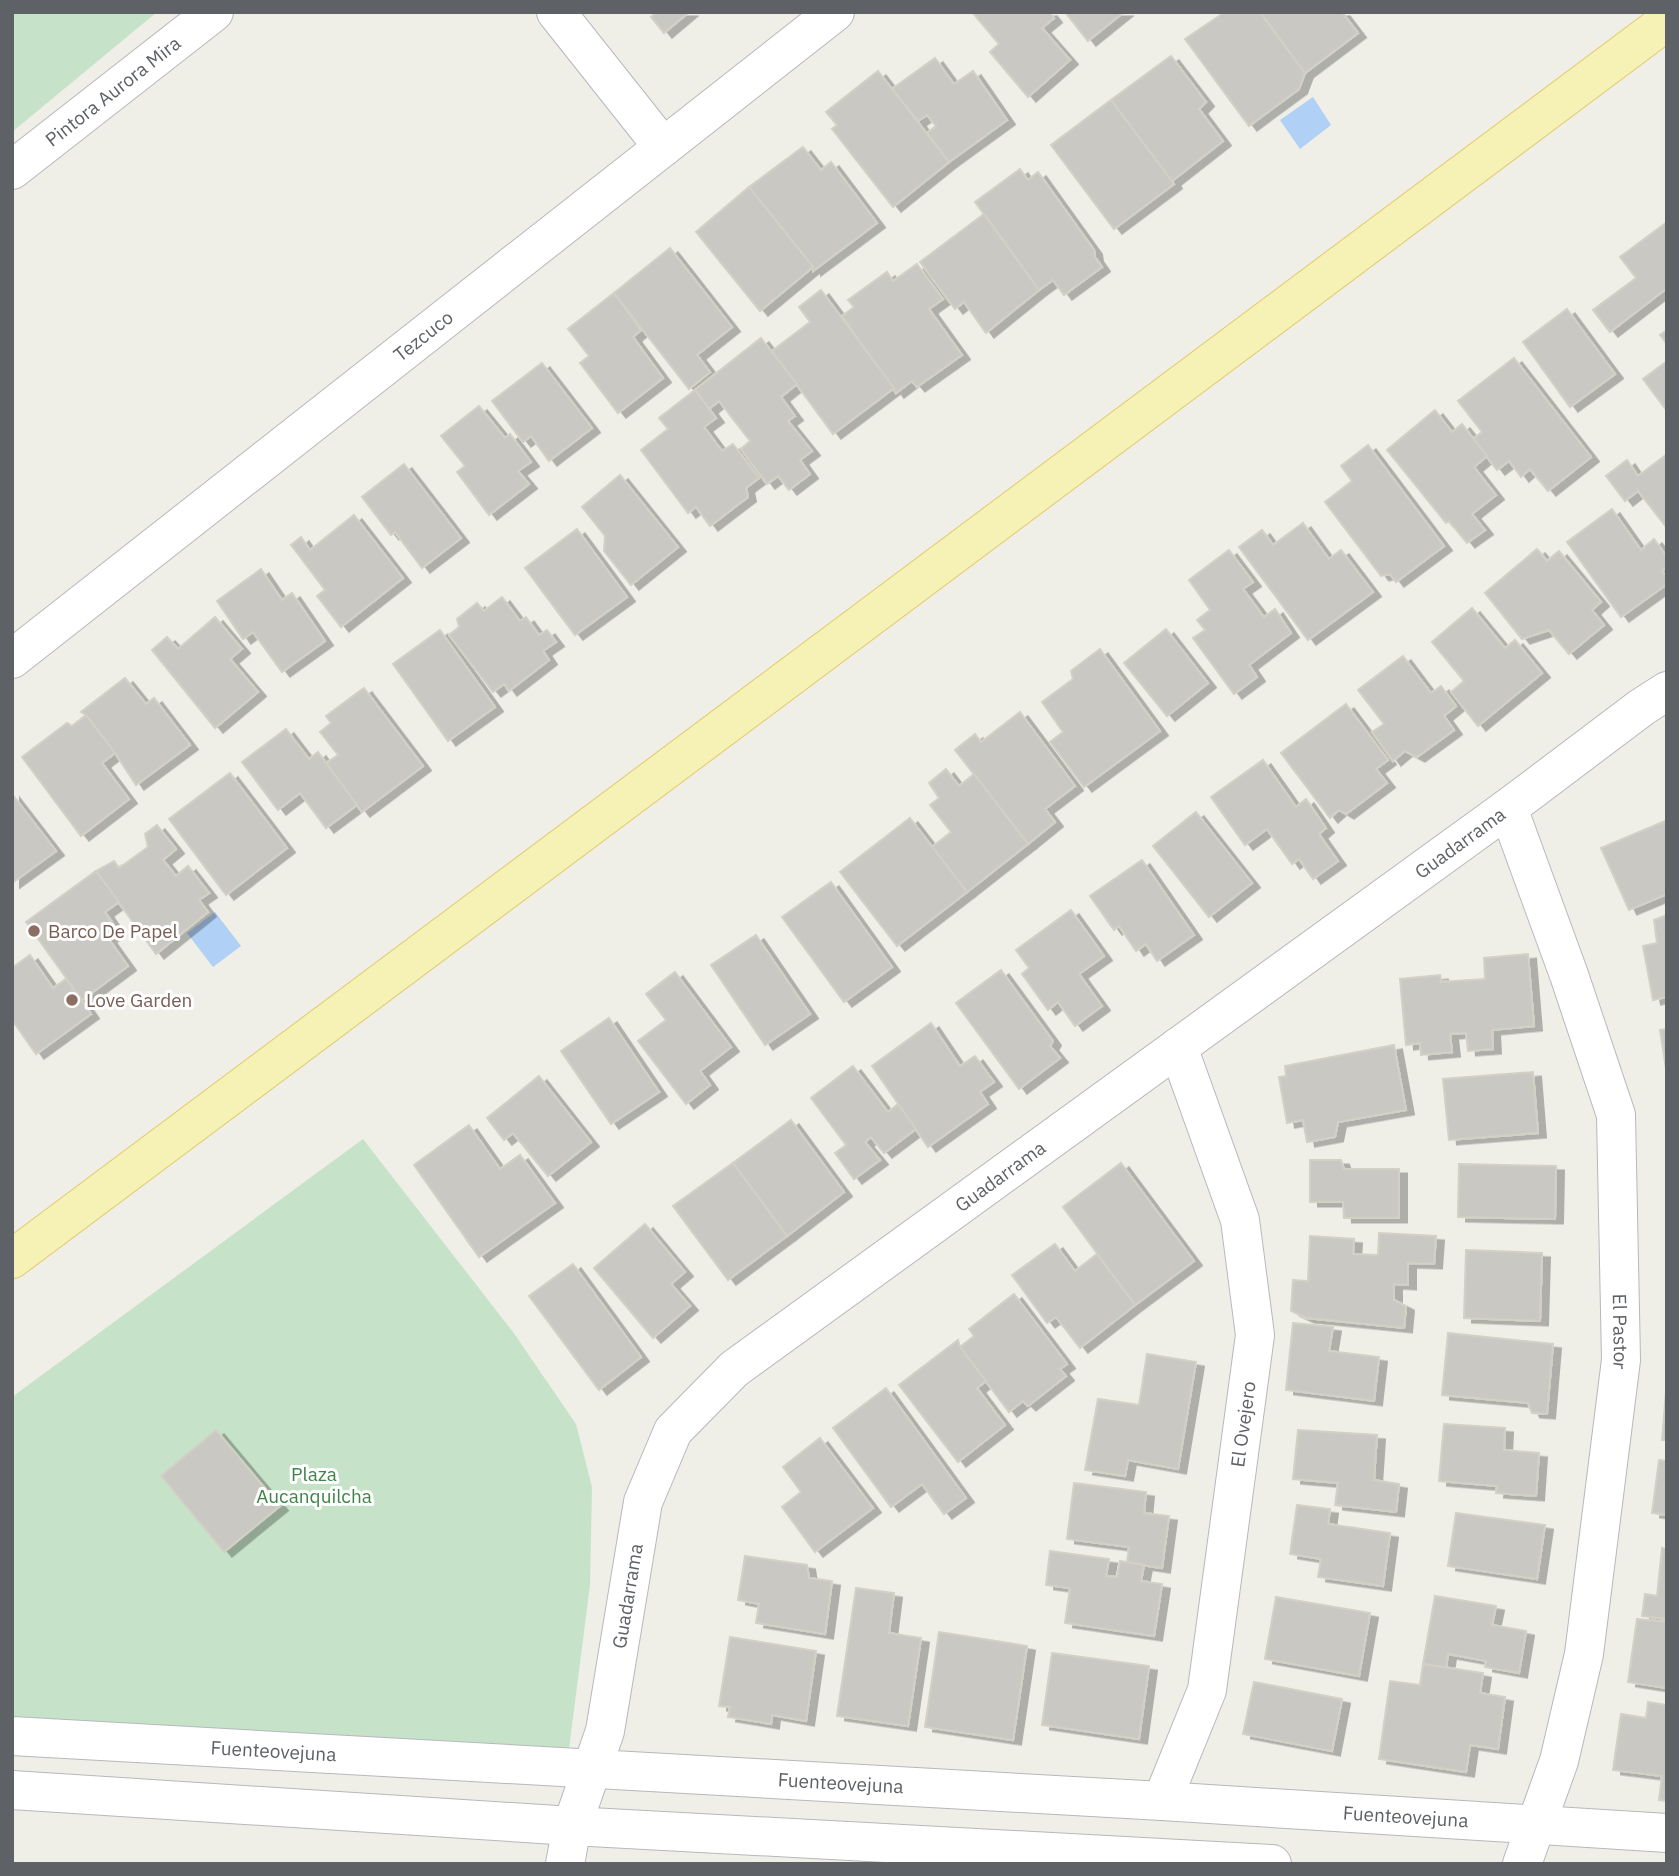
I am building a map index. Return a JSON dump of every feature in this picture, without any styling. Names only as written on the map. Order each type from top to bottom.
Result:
[{"type":"main road","points":[[12,1259],[1667,21]]},
{"type":"street","name":"Pintora Aurora Mira","points":[[12,170],[214,12]]},
{"type":"street","points":[[556,12],[663,147]]},
{"type":"street","name":"Tezcuco","points":[[12,659],[835,12]]},
{"type":"street","name":"Guadarrama","points":[[565,1864],[572,1826],[605,1731],[643,1502],[673,1431],[734,1368],[1667,691]]},
{"type":"street","name":"El Pastor","points":[[1508,808],[1569,975],[1616,1115],[1621,1360],[1584,1654],[1559,1760],[1522,1864]]},
{"type":"street","name":"El Ovejero","points":[[1162,1801],[1207,1690],[1255,1335],[1240,1220],[1178,1047]]},
{"type":"street","name":"Fuenteovejuna","points":[[12,1736],[1162,1801],[1667,1833]]},
{"type":"street","points":[[12,1790],[572,1826],[1272,1864]]},
{"type":"green space","points":[[12,12],[157,12],[12,132]]},
{"type":"green space","name":"Plaza Aucanquilcha","points":[[363,1139],[513,1332],[576,1424],[592,1487],[590,1585],[569,1749],[12,1718],[12,1397]]},
{"type":"water","points":[[1313,97],[1331,125],[1300,149],[1280,120]]},
{"type":"water","points":[[215,912],[241,946],[213,967],[187,933]]},
{"type":"building","points":[[657,12],[689,12],[664,33],[651,17]]},
{"type":"building","points":[[972,12],[1049,12],[1054,18],[1042,28],[1070,60],[1028,97],[990,52],[999,44]]},
{"type":"building","points":[[1065,12],[1124,12],[1088,41]]},
{"type":"building","points":[[1225,12],[1260,12],[1305,73],[1299,89],[1249,126],[1185,39]]},
{"type":"building","points":[[1260,12],[1342,12],[1358,33],[1305,73]]},
{"type":"building","points":[[1171,56],[1206,102],[1199,109],[1223,141],[1172,181],[1111,100]]},
{"type":"building","points":[[935,58],[954,84],[973,71],[1007,120],[949,162],[927,133],[936,126],[927,115],[918,121],[892,89]]},
{"type":"building","points":[[878,71],[949,162],[893,207],[832,129],[837,125],[826,112]]},
{"type":"building","points":[[1111,100],[1174,184],[1114,229],[1051,145]]},
{"type":"building","points":[[803,147],[821,170],[831,162],[877,223],[813,271],[813,267],[749,187]]},
{"type":"building","points":[[1020,169],[1028,180],[1038,172],[1094,250],[1102,267],[1064,295],[1053,280],[1039,290],[975,202]]},
{"type":"building","points":[[749,187],[813,267],[760,311],[696,232]]},
{"type":"building","points":[[984,214],[1039,290],[986,333],[964,302],[955,309],[920,262]]},
{"type":"building","points":[[1667,222],[1667,288],[1610,332],[1593,310],[1636,278],[1620,257]]},
{"type":"building","points":[[670,248],[732,327],[697,355],[710,372],[689,389],[614,293]]},
{"type":"building","points":[[917,264],[943,299],[929,309],[962,355],[917,387],[912,381],[896,393],[842,316],[854,307],[848,300],[887,272],[893,281]]},
{"type":"building","points":[[821,290],[894,388],[833,434],[772,351],[810,322],[799,307]]},
{"type":"building","points":[[614,293],[641,330],[633,337],[663,378],[618,413],[580,363],[589,356],[568,329]]},
{"type":"building","points":[[1567,309],[1615,374],[1570,407],[1523,342]]},
{"type":"building","points":[[1667,330],[1667,344],[1660,335]]},
{"type":"building","points":[[761,338],[797,384],[781,397],[795,416],[788,421],[812,451],[800,460],[810,474],[789,490],[778,476],[767,484],[741,449],[750,441],[719,401],[709,409],[695,390]]},
{"type":"building","points":[[1514,358],[1591,457],[1548,491],[1530,469],[1521,477],[1509,461],[1497,470],[1473,439],[1482,432],[1458,401]]},
{"type":"building","points":[[1667,361],[1667,411],[1643,379]]},
{"type":"building","points":[[542,363],[592,428],[549,461],[531,436],[523,442],[492,401]]},
{"type":"building","points":[[695,390],[716,418],[704,427],[722,451],[733,444],[759,478],[746,488],[748,497],[710,526],[696,507],[688,513],[641,450],[668,429],[659,418]]},
{"type":"building","points":[[479,406],[505,438],[510,434],[531,462],[518,471],[529,484],[489,515],[457,472],[465,466],[441,436]]},
{"type":"building","points":[[1435,410],[1452,432],[1462,424],[1487,456],[1474,467],[1496,495],[1472,514],[1485,530],[1467,543],[1449,521],[1446,523],[1387,450]]},
{"type":"building","points":[[1368,445],[1444,546],[1396,582],[1390,574],[1381,576],[1325,502],[1352,481],[1341,466]]},
{"type":"building","points":[[1667,454],[1667,528],[1638,491],[1625,501],[1606,476],[1627,460],[1638,476]]},
{"type":"building","points":[[404,464],[461,538],[422,568],[395,532],[391,535],[362,497]]},
{"type":"building","points":[[620,475],[678,547],[631,585],[604,551],[605,536],[582,507]]},
{"type":"building","points":[[1612,509],[1641,550],[1654,539],[1667,557],[1667,567],[1662,571],[1667,578],[1667,584],[1621,617],[1567,542]]},
{"type":"building","points":[[354,515],[403,578],[341,627],[317,596],[325,590],[291,545],[301,537],[310,550]]},
{"type":"building","points":[[1303,523],[1329,559],[1341,550],[1373,592],[1308,640],[1239,547],[1262,530],[1273,545]]},
{"type":"building","points":[[577,529],[627,597],[575,635],[525,568]]},
{"type":"building","points":[[1537,549],[1547,561],[1559,551],[1601,602],[1592,610],[1604,625],[1569,654],[1549,630],[1522,639],[1485,593]]},
{"type":"building","points":[[1229,550],[1253,582],[1243,589],[1264,617],[1275,609],[1291,633],[1249,665],[1257,677],[1234,694],[1193,638],[1205,630],[1197,620],[1210,610],[1189,580]]},
{"type":"building","points":[[261,569],[282,600],[292,593],[325,641],[282,672],[253,632],[243,639],[217,601]]},
{"type":"building","points":[[502,597],[520,621],[526,617],[539,635],[547,630],[556,642],[543,651],[549,660],[509,691],[504,684],[493,692],[449,635],[459,627],[457,619],[477,603],[484,611]]},
{"type":"building","points":[[1472,608],[1505,648],[1515,640],[1542,673],[1478,726],[1451,692],[1464,681],[1432,642]]},
{"type":"building","points":[[215,617],[242,649],[230,659],[258,692],[215,728],[152,650],[167,637],[178,649]]},
{"type":"building","points":[[1166,629],[1208,683],[1167,716],[1124,663]]},
{"type":"building","points":[[440,630],[495,707],[448,741],[393,664]]},
{"type":"building","points":[[1100,649],[1160,731],[1084,787],[1050,742],[1063,732],[1042,702],[1073,679],[1071,671]]},
{"type":"building","points":[[1403,656],[1431,693],[1441,686],[1456,706],[1444,716],[1454,730],[1417,757],[1405,751],[1393,761],[1372,732],[1384,724],[1358,690]]},
{"type":"building","points":[[125,678],[146,704],[154,698],[190,745],[136,785],[115,753],[81,712]]},
{"type":"building","points":[[364,688],[423,766],[362,812],[326,763],[338,755],[320,732],[331,723],[326,716]]},
{"type":"building","points":[[1346,704],[1388,760],[1376,769],[1387,783],[1346,814],[1339,810],[1330,818],[1281,753]]},
{"type":"building","points":[[1020,712],[1075,786],[1045,809],[1055,822],[1028,844],[955,750],[975,734],[981,742]]},
{"type":"building","points":[[86,715],[115,753],[102,763],[129,799],[81,836],[22,757],[67,723],[72,726]]},
{"type":"building","points":[[286,729],[309,759],[318,752],[357,805],[326,828],[300,793],[278,810],[242,762]]},
{"type":"building","points":[[1263,760],[1296,807],[1306,799],[1326,828],[1319,834],[1338,861],[1313,879],[1299,859],[1292,864],[1267,829],[1245,845],[1211,797]]},
{"type":"building","points":[[946,769],[959,786],[974,774],[1028,844],[967,892],[932,847],[951,832],[930,805],[939,798],[929,783]]},
{"type":"building","points":[[230,773],[287,848],[226,895],[169,819]]},
{"type":"building","points":[[12,794],[56,851],[12,883]]},
{"type":"building","points":[[1196,812],[1252,883],[1209,917],[1153,846]]},
{"type":"building","points":[[910,818],[967,892],[897,946],[840,872]]},
{"type":"building","points":[[1665,821],[1667,894],[1629,910],[1601,848]]},
{"type":"building","points":[[157,825],[176,849],[163,860],[176,876],[188,866],[209,893],[199,900],[208,912],[156,954],[96,871],[114,861],[119,868],[148,847],[145,834]]},
{"type":"building","points":[[1142,860],[1194,935],[1157,961],[1146,944],[1136,951],[1119,926],[1114,930],[1090,896]]},
{"type":"building","points":[[96,871],[119,902],[105,912],[118,931],[108,938],[128,966],[82,1000],[26,922]]},
{"type":"building","points":[[831,882],[892,967],[844,1002],[782,917]]},
{"type":"building","points":[[1071,910],[1104,956],[1079,974],[1102,1006],[1075,1026],[1058,1002],[1048,1010],[1022,974],[1029,968],[1016,950]]},
{"type":"building","points":[[1667,915],[1667,997],[1653,1000],[1643,946],[1657,943],[1654,920]]},
{"type":"building","points":[[756,935],[810,1014],[765,1045],[711,965]]},
{"type":"building","points":[[1528,954],[1534,1026],[1492,1030],[1493,1049],[1468,1051],[1466,1033],[1450,1034],[1452,1052],[1421,1055],[1420,1043],[1406,1045],[1400,979],[1440,975],[1441,982],[1485,979],[1484,958]]},
{"type":"building","points":[[30,955],[53,988],[66,979],[91,1014],[36,1054],[12,1020],[12,968]]},
{"type":"building","points":[[1001,970],[1053,1041],[1050,1046],[1060,1058],[1019,1089],[956,1003]]},
{"type":"building","points":[[675,972],[731,1047],[700,1071],[710,1085],[686,1104],[638,1041],[666,1020],[646,994]]},
{"type":"building","points":[[609,1018],[659,1092],[611,1124],[561,1051]]},
{"type":"building","points":[[931,1023],[960,1066],[975,1056],[994,1082],[980,1092],[988,1104],[928,1147],[872,1066]]},
{"type":"building","points":[[1667,1029],[1667,1075],[1660,1030]]},
{"type":"building","points":[[1394,1045],[1406,1110],[1338,1122],[1335,1137],[1307,1142],[1303,1120],[1287,1123],[1279,1077],[1286,1076],[1285,1066]]},
{"type":"building","points":[[853,1066],[888,1112],[898,1104],[916,1129],[884,1153],[871,1137],[865,1142],[880,1160],[854,1179],[835,1153],[846,1145],[811,1098]]},
{"type":"building","points":[[1533,1072],[1538,1133],[1449,1140],[1443,1079]]},
{"type":"building","points":[[539,1076],[591,1142],[548,1176],[513,1133],[504,1140],[487,1118]]},
{"type":"building","points":[[791,1120],[844,1192],[787,1236],[733,1163]]},
{"type":"building","points":[[469,1125],[500,1169],[520,1155],[555,1203],[479,1257],[414,1165]]},
{"type":"building","points":[[1310,1160],[1341,1160],[1344,1169],[1399,1169],[1399,1218],[1344,1218],[1343,1202],[1310,1202]]},
{"type":"building","points":[[733,1163],[787,1236],[728,1280],[673,1206]]},
{"type":"building","points":[[1121,1163],[1194,1261],[1135,1305],[1063,1207]]},
{"type":"building","points":[[1459,1164],[1556,1166],[1555,1219],[1458,1217]]},
{"type":"building","points":[[645,1224],[685,1272],[671,1284],[690,1306],[653,1338],[594,1268]]},
{"type":"building","points":[[1379,1233],[1436,1236],[1434,1264],[1408,1263],[1408,1285],[1394,1284],[1394,1300],[1406,1306],[1404,1328],[1306,1318],[1291,1311],[1293,1280],[1308,1281],[1310,1236],[1354,1239],[1353,1254],[1378,1255]]},
{"type":"building","points":[[1055,1244],[1075,1271],[1097,1254],[1135,1305],[1080,1348],[1056,1317],[1047,1323],[1012,1275]]},
{"type":"building","points":[[1466,1250],[1542,1253],[1540,1321],[1464,1318]]},
{"type":"building","points":[[573,1264],[641,1357],[599,1390],[529,1296]]},
{"type":"building","points":[[1014,1294],[1067,1364],[1060,1369],[1066,1376],[1028,1406],[1023,1401],[1009,1412],[960,1347],[974,1336],[969,1329]]},
{"type":"building","points":[[1293,1323],[1333,1327],[1329,1351],[1379,1357],[1374,1401],[1286,1390]]},
{"type":"building","points":[[1448,1333],[1553,1344],[1547,1414],[1532,1413],[1528,1403],[1442,1395]]},
{"type":"building","points":[[958,1340],[960,1347],[986,1381],[977,1388],[1005,1425],[958,1462],[899,1385]]},
{"type":"building","points":[[1147,1354],[1196,1362],[1178,1469],[1128,1460],[1125,1476],[1085,1470],[1098,1399],[1139,1405]]},
{"type":"building","points":[[886,1388],[966,1498],[944,1514],[922,1484],[891,1507],[833,1428]]},
{"type":"building","points":[[1666,1392],[1667,1440],[1662,1440]]},
{"type":"building","points":[[1444,1424],[1505,1428],[1504,1450],[1539,1453],[1536,1496],[1496,1493],[1497,1486],[1439,1481]]},
{"type":"building","points":[[216,1430],[280,1506],[224,1552],[161,1476]]},
{"type":"building","points":[[1298,1430],[1377,1435],[1374,1480],[1399,1484],[1396,1512],[1335,1505],[1338,1483],[1293,1479]]},
{"type":"building","points":[[820,1438],[873,1508],[815,1552],[782,1507],[801,1492],[783,1467]]},
{"type":"building","points":[[1659,1460],[1667,1461],[1667,1515],[1652,1513]]},
{"type":"building","points":[[1074,1483],[1146,1492],[1144,1513],[1169,1516],[1162,1568],[1127,1563],[1129,1547],[1067,1539]]},
{"type":"building","points":[[1297,1505],[1330,1509],[1328,1524],[1390,1533],[1383,1586],[1318,1577],[1321,1559],[1290,1554]]},
{"type":"building","points":[[1456,1513],[1545,1525],[1537,1579],[1448,1566]]},
{"type":"building","points":[[1662,1548],[1667,1549],[1667,1619],[1642,1616],[1645,1594],[1657,1596]]},
{"type":"building","points":[[1050,1551],[1109,1559],[1106,1576],[1117,1577],[1120,1561],[1144,1565],[1141,1581],[1162,1584],[1154,1636],[1065,1623],[1070,1588],[1046,1585]]},
{"type":"building","points":[[745,1556],[807,1565],[809,1578],[832,1581],[825,1634],[756,1623],[759,1604],[738,1600]]},
{"type":"building","points":[[856,1588],[894,1593],[889,1633],[921,1638],[908,1726],[837,1716]]},
{"type":"building","points":[[1435,1596],[1496,1606],[1492,1625],[1526,1631],[1519,1673],[1485,1667],[1486,1661],[1448,1654],[1446,1668],[1423,1664]]},
{"type":"building","points":[[1276,1597],[1370,1613],[1359,1676],[1265,1659]]},
{"type":"building","points":[[1637,1619],[1667,1622],[1667,1688],[1628,1682]]},
{"type":"building","points":[[939,1632],[1027,1646],[1013,1740],[925,1727]]},
{"type":"building","points":[[730,1637],[816,1651],[806,1721],[772,1715],[771,1724],[728,1717],[730,1707],[719,1706]]},
{"type":"building","points":[[1052,1653],[1149,1666],[1139,1739],[1042,1725]]},
{"type":"building","points":[[1423,1664],[1483,1673],[1480,1693],[1505,1697],[1498,1749],[1470,1745],[1466,1772],[1379,1759],[1390,1681],[1420,1685]]},
{"type":"building","points":[[1254,1682],[1342,1699],[1332,1751],[1243,1734]]},
{"type":"building","points":[[1648,1702],[1667,1705],[1667,1801],[1659,1800],[1662,1776],[1613,1770],[1621,1714],[1646,1718]]},
{"type":"place","name":"Barco De Papel","points":[[34,931]]},
{"type":"place","name":"Love Garden","points":[[72,1000]]}]
